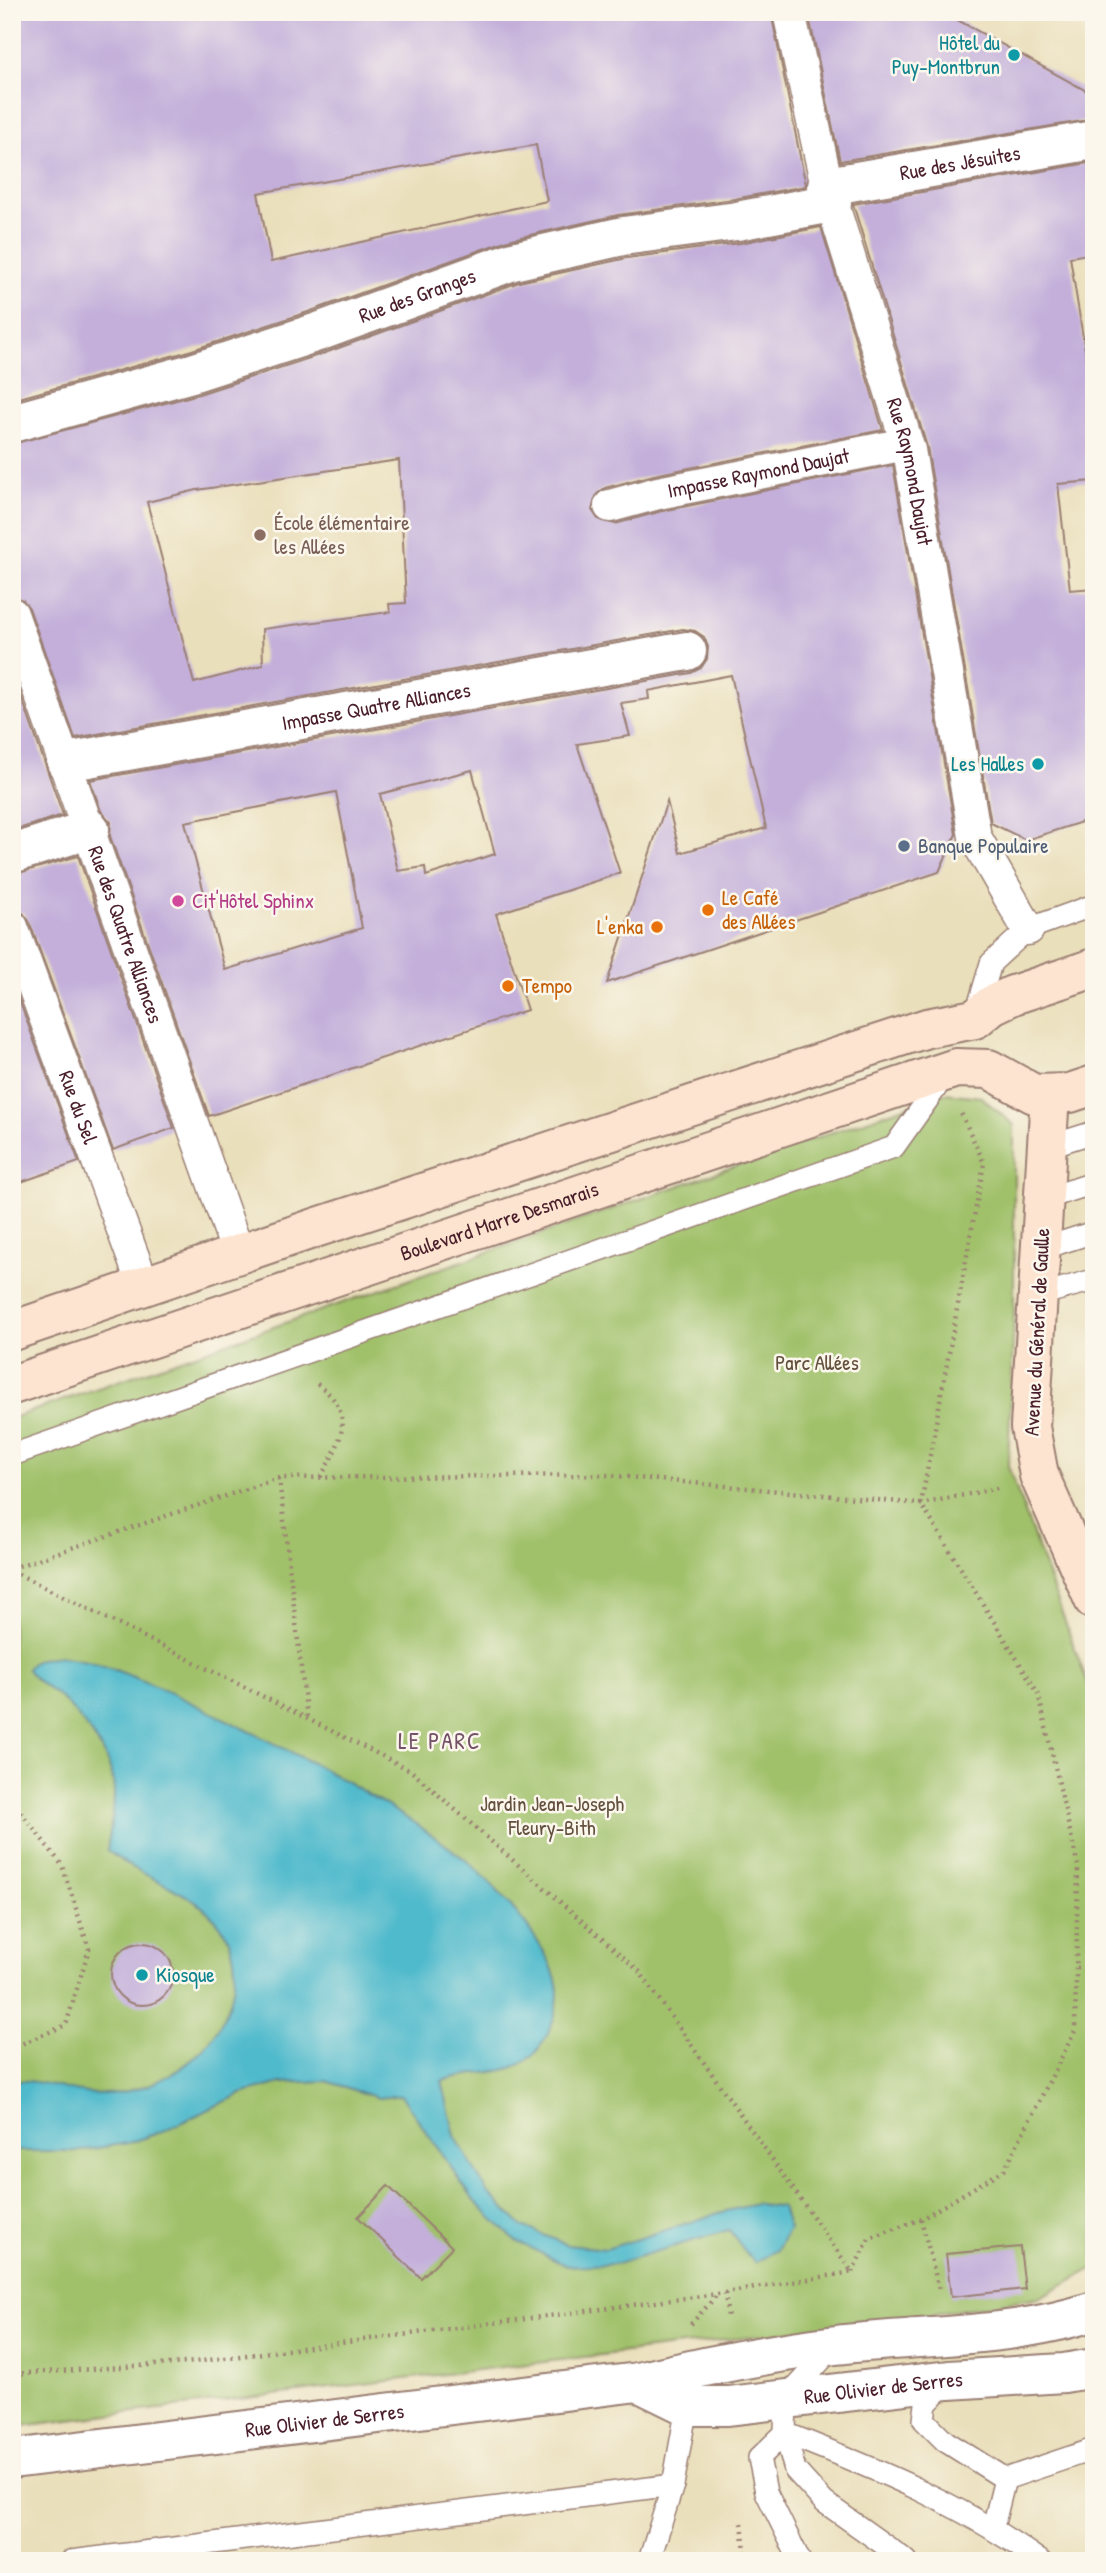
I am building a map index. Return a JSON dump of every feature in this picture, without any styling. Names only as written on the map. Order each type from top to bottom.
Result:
[{"type":"main road","points":[[12,1331],[914,1032],[975,1019],[992,1005],[1013,995],[1094,968]]},
{"type":"main road","points":[[975,1019],[960,1071],[1028,1092],[1049,1094],[1094,1085]]},
{"type":"main road","name":"Boulevard Marre Desmarais","points":[[12,1385],[960,1071]]},
{"type":"main road","name":"Avenue du Général de Gaulle","points":[[1049,1094],[1030,1427],[1032,1452],[1039,1475],[1094,1600]]},
{"type":"street","name":"Rue Raymond Daujat","points":[[789,12],[830,194],[906,444],[975,838],[1028,929]]},
{"type":"street","name":"Rue des Jésuites","points":[[830,194],[1094,140]]},
{"type":"street","name":"Rue des Granges","points":[[12,423],[205,369],[513,261],[624,236],[737,221],[830,194]]},
{"type":"street","name":"Impasse Raymond Daujat","points":[[610,506],[658,493],[906,444]]},
{"type":"street","name":"Rue des Quatre Alliances","points":[[12,614],[238,1254]]},
{"type":"street","name":"Impasse Quatre Alliances","points":[[66,762],[687,651]]},
{"type":"street","points":[[12,854],[90,829]]},
{"type":"street","name":"Rue du Sel","points":[[12,927],[144,1287]]},
{"type":"street","name":"Rue Olivier de Serres","points":[[12,2459],[638,2382],[733,2359],[835,2345],[1057,2323],[1094,2311]]},
{"type":"street","name":"Rue Olivier de Serres","points":[[638,2382],[687,2406],[728,2406],[786,2416],[949,2380],[1064,2373],[1094,2368]]},
{"type":"lane","points":[[975,1019],[991,963],[1028,929],[1094,905]]},
{"type":"lane","points":[[12,1455],[894,1147],[936,1088],[960,1071]]},
{"type":"lane","points":[[1047,1147],[1094,1132]]},
{"type":"lane","points":[[1044,1199],[1094,1183]]},
{"type":"lane","points":[[1041,1249],[1094,1232]]},
{"type":"lane","points":[[1039,1295],[1094,1280]]},
{"type":"lane","points":[[800,2561],[766,2492],[759,2458],[835,2345]]},
{"type":"lane","points":[[949,2380],[926,2404],[924,2420],[945,2441],[1004,2479]]},
{"type":"lane","points":[[649,2561],[673,2485],[687,2406]]},
{"type":"lane","points":[[786,2416],[881,2471],[993,2527],[1040,2561]]},
{"type":"lane","points":[[786,2416],[795,2470],[824,2502],[907,2561]]},
{"type":"lane","points":[[1004,2479],[1094,2449]]},
{"type":"lane","points":[[993,2527],[1004,2479]]},
{"type":"lane","points":[[71,2561],[673,2485]]},
{"type":"lane","points":[[228,2561],[242,2541]]},
{"type":"path","points":[[852,2272],[869,2239],[921,2219],[1004,2170],[1075,2031],[1078,1866],[1038,1693],[921,1504],[984,1163],[948,1085],[960,1071]]},
{"type":"path","points":[[12,1569],[279,1479],[606,1475],[921,1504],[1005,1486]]},
{"type":"path","points":[[279,1479],[307,1717]]},
{"type":"path","points":[[12,1569],[410,1770],[639,1971],[852,2272]]},
{"type":"path","points":[[12,1801],[62,1865],[89,1949],[66,2025],[12,2048]]},
{"type":"path","points":[[1077,1968],[1094,1966]]},
{"type":"path","points":[[921,2219],[942,2304]]},
{"type":"path","points":[[12,2374],[186,2363],[725,2293],[852,2272]]},
{"type":"green space","name":"Jardin Jean-Joseph Fleury-Bith","points":[[945,1093],[981,1097],[1014,1125],[1014,1315],[1008,1466],[1094,1701],[1094,2268],[1040,2297],[928,2315],[12,2427],[12,1418]]},
{"type":"water","points":[[60,1656],[96,1663],[157,1687],[330,1773],[437,1838],[475,1868],[506,1900],[536,1938],[555,1977],[558,2001],[554,2017],[544,2039],[527,2061],[504,2070],[442,2081],[455,2136],[487,2192],[522,2226],[567,2245],[606,2249],[722,2212],[757,2204],[782,2208],[789,2229],[777,2250],[754,2263],[729,2230],[614,2264],[567,2266],[516,2241],[475,2202],[401,2095],[379,2098],[326,2081],[281,2083],[241,2094],[161,2132],[128,2143],[80,2151],[12,2151],[12,2081],[37,2082],[102,2094],[128,2091],[151,2084],[184,2066],[213,2037],[230,2003],[234,1985],[232,1950],[225,1933],[214,1918],[189,1898],[133,1868],[107,1850],[114,1797],[109,1766],[81,1719],[27,1669],[37,1660]]},
{"type":"building","points":[[12,12],[771,12],[806,186],[618,215],[508,240],[311,311],[186,352],[12,400]],"holes":[[[536,145],[547,201],[271,262],[258,193]]]},
{"type":"building","points":[[808,12],[943,12],[1094,95],[1094,119],[840,161]]},
{"type":"building","points":[[1094,162],[1094,253],[1070,257],[1091,387],[1094,386],[1094,481],[1058,484],[1070,590],[1094,588],[1094,818],[1026,840],[991,823],[927,447],[853,204]]},
{"type":"building","points":[[821,227],[883,430],[654,475],[605,488],[597,494],[592,510],[598,519],[615,524],[662,511],[893,465],[956,834],[939,872],[607,983],[667,801],[680,853],[766,828],[731,675],[648,691],[649,699],[621,703],[630,736],[577,744],[620,873],[496,914],[527,1010],[209,1116],[110,836],[111,822],[101,811],[90,780],[691,673],[701,668],[707,659],[708,647],[704,637],[695,631],[683,629],[75,738],[29,608],[23,600],[12,596],[12,444],[199,394],[325,353],[519,282],[627,258],[740,243]],"holes":[[[399,460],[406,603],[389,604],[390,612],[262,629],[263,665],[194,683],[147,502],[197,490]],[[472,770],[495,854],[426,876],[425,867],[398,871],[380,794]],[[336,792],[362,928],[225,970],[185,822]]]},
{"type":"building","points":[[12,670],[63,815],[12,831]]},
{"type":"building","points":[[78,856],[174,1128],[113,1150],[29,921],[23,913],[12,909],[12,875]]},
{"type":"building","points":[[12,981],[79,1162],[12,1185]]},
{"type":"building","name":"Kiosque","points":[[142,1943],[164,1952],[173,1974],[164,1996],[142,2005],[120,1996],[111,1974],[120,1952]]},
{"type":"building","points":[[388,2186],[452,2247],[421,2278],[358,2217]]},
{"type":"building","points":[[1020,2247],[1025,2289],[951,2297],[946,2254]]},
{"type":"place","name":"Hôtel du Puy-Montbrun","points":[[1014,55]]},
{"type":"place","name":"École élémentaire les Allées","points":[[260,535]]},
{"type":"place","name":"Les Halles","points":[[1038,764]]},
{"type":"place","name":"Banque Populaire","points":[[904,846]]},
{"type":"place","name":"Cit'Hôtel Sphinx","points":[[178,901]]},
{"type":"place","name":"Le Café des Allées","points":[[708,910]]},
{"type":"place","name":"L'enka","points":[[657,927]]},
{"type":"place","name":"Tempo","points":[[508,986]]},
{"type":"place","name":"Kiosque","points":[[142,1975]]},
{"type":"district","name":"LE PARC","points":[[440,1741]]},
{"type":"park label","name":"Parc Allées","points":[[817,1363]]}]
